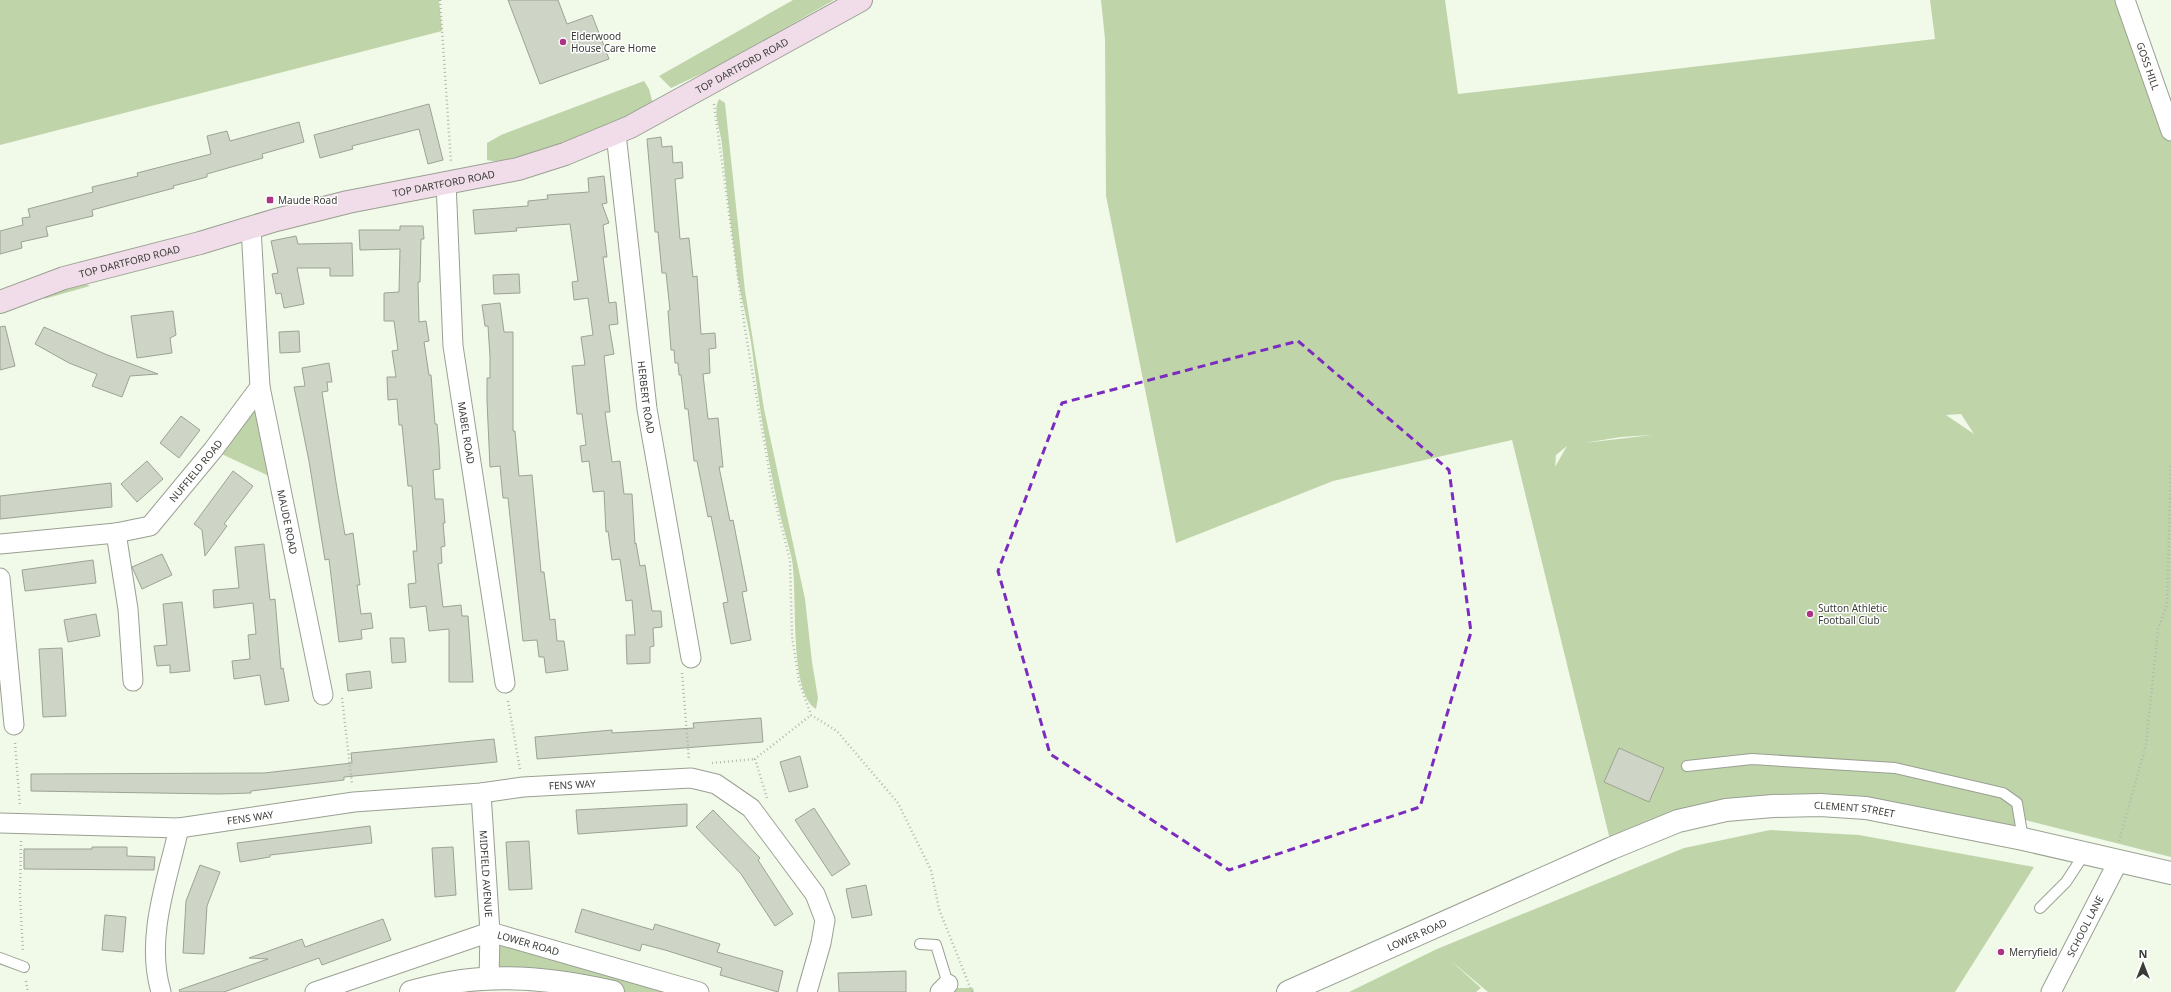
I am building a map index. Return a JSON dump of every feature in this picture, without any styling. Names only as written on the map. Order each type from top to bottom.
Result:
[{"type":"main road","name":"TOP DARTFORD ROAD","points":[[0,302],[64,278],[348,202],[448,181],[518,169],[566,154],[616,134],[861,0]]},
{"type":"street","name":"GOSS HILL","points":[[2125,0],[2171,132]]},
{"type":"street","name":"HERBERT ROAD","points":[[616,134],[647,409],[691,658]]},
{"type":"street","name":"MABEL ROAD","points":[[448,181],[453,346],[506,691]]},
{"type":"street","name":"MAUDE ROAD","points":[[251,228],[260,387],[323,695]]},
{"type":"street","name":"NUFFIELD ROAD","points":[[0,544],[116,533],[150,526],[213,450],[260,387]]},
{"type":"street","points":[[116,533],[128,609],[133,681]]},
{"type":"street","points":[[0,578],[14,725]]},
{"type":"street","name":"FENS WAY","points":[[0,823],[180,828],[354,802],[481,793],[523,787],[691,772],[716,784],[751,808],[814,894],[825,920],[821,943],[807,992]]},
{"type":"street","name":"MIDFIELD AVENUE","points":[[481,793],[490,932],[489,979]]},
{"type":"street","name":"CLEMENT STREET","points":[[1545,879],[1612,848],[1678,821],[1726,810],[1773,806],[1820,805],[1866,808],[2023,839],[2171,872]]},
{"type":"street","points":[[161,992],[156,975],[156,929],[180,828]]},
{"type":"street","name":"SCHOOL LANE","points":[[2051,992],[2119,860]]},
{"type":"street","name":"LOWER ROAD","points":[[1288,992],[1545,879]]},
{"type":"street","name":"LOWER ROAD","points":[[315,992],[490,932],[700,992]]},
{"type":"street","points":[[411,992],[450,982],[489,979],[537,980],[586,986],[613,992]]},
{"type":"lane","points":[[1687,766],[1752,759],[1895,768],[2003,793],[2017,803],[2023,839]]},
{"type":"lane","points":[[2040,908],[2066,882],[2085,853]]},
{"type":"lane","points":[[920,944],[936,945],[944,988]]},
{"type":"lane","points":[[0,958],[24,967]]},
{"type":"path","points":[[440,0],[448,181]]},
{"type":"path","points":[[713,81],[745,329],[773,493],[790,560],[792,636],[799,681],[811,715],[837,731],[898,803],[931,870],[939,909],[972,992]]},
{"type":"path","points":[[2119,860],[2118,844],[2146,745],[2158,629],[2167,605],[2171,464]]},
{"type":"path","points":[[691,658],[680,660],[691,772],[756,759],[811,715]]},
{"type":"path","points":[[506,691],[523,787]]},
{"type":"path","points":[[323,695],[342,698],[354,802]]},
{"type":"path","points":[[14,725],[21,824],[20,896],[24,967],[28,992]]},
{"type":"path","points":[[756,759],[772,812],[766,827]]},
{"type":"highlighted area","points":[[1298,341],[1449,470],[1471,632],[1420,807],[1229,870],[1050,754],[998,571],[1062,403]]},
{"type":"green space","points":[[0,0],[439,0],[442,31],[0,145]]},
{"type":"green space","points":[[793,0],[834,0],[718,66],[671,88],[659,76]]},
{"type":"green space","points":[[1101,0],[1445,0],[1458,94],[1935,39],[1930,0],[2124,0],[2171,132],[2171,857],[2021,819],[2023,839],[1773,806],[1612,848],[1512,440],[1333,481],[1176,543],[1106,196],[1105,39]],"holes":[[[1961,414],[1974,434],[1946,415]],[[1652,435],[1584,443],[1621,437]],[[1567,446],[1555,467],[1556,455]]]},
{"type":"green space","points":[[644,81],[649,89],[653,104],[603,128],[552,147],[502,160],[487,160],[487,143],[501,135]]},
{"type":"green space","points":[[719,99],[725,103],[745,291],[764,409],[805,599],[812,662],[818,698],[816,709],[807,699],[801,682],[797,661],[791,555],[779,512],[772,479],[751,340],[738,279],[716,110]]},
{"type":"green space","points":[[72,277],[90,286],[44,299],[58,281]]},
{"type":"green space","points":[[260,387],[280,481],[213,450]]},
{"type":"green space","points":[[1770,830],[1859,835],[2034,867],[1955,992],[1488,992],[1450,960],[1481,988],[1476,992],[1349,992],[1437,949],[1684,848]]},
{"type":"green space","points":[[491,934],[697,992],[615,992],[490,979]]},
{"type":"green space","points":[[953,988],[973,988],[974,992],[949,992]]},
{"type":"building","name":"Elderwood House Care Home","points":[[508,0],[558,0],[567,24],[592,15],[609,59],[540,84]]},
{"type":"building","points":[[429,104],[443,160],[428,164],[419,129],[352,146],[353,149],[320,158],[314,135]]},
{"type":"building","points":[[299,122],[304,142],[262,154],[263,158],[207,174],[207,177],[173,186],[174,188],[92,210],[93,216],[46,227],[48,236],[21,242],[22,248],[0,254],[0,231],[23,225],[22,218],[30,217],[28,209],[93,192],[92,187],[138,176],[137,173],[211,154],[207,136],[227,131],[230,141]]},
{"type":"building","points":[[661,137],[662,147],[672,146],[673,163],[682,162],[683,178],[675,179],[680,239],[689,238],[693,277],[697,276],[701,334],[715,333],[716,348],[709,349],[710,373],[703,374],[708,419],[718,418],[723,467],[719,467],[730,521],[733,520],[747,591],[742,592],[751,640],[731,644],[723,603],[728,602],[711,516],[708,517],[697,461],[694,461],[688,409],[685,409],[681,375],[679,375],[678,363],[675,363],[674,350],[671,350],[668,311],[670,310],[666,273],[662,273],[658,232],[655,232],[647,139]]},
{"type":"building","points":[[604,176],[607,203],[602,204],[609,223],[603,225],[607,257],[603,257],[609,303],[616,302],[618,324],[609,325],[614,354],[604,356],[610,412],[605,412],[612,462],[620,461],[624,494],[632,494],[635,544],[636,543],[640,566],[645,565],[652,611],[661,611],[662,627],[653,628],[654,646],[650,647],[650,663],[627,664],[626,635],[635,635],[632,600],[626,601],[620,559],[612,560],[608,531],[606,532],[604,491],[593,492],[589,461],[582,462],[580,446],[586,445],[582,414],[577,414],[572,366],[585,365],[581,337],[593,335],[588,298],[574,300],[572,282],[578,281],[570,224],[516,228],[517,231],[475,234],[473,210],[528,206],[528,201],[548,199],[547,195],[589,192],[588,178]]},
{"type":"building","points":[[400,226],[423,226],[424,239],[421,239],[420,282],[418,282],[419,322],[426,321],[429,341],[424,342],[429,375],[431,375],[435,424],[437,424],[440,469],[433,470],[435,499],[443,499],[445,523],[443,523],[445,546],[441,547],[442,563],[438,564],[443,607],[461,605],[462,616],[468,616],[473,682],[449,682],[449,629],[429,631],[426,606],[410,608],[408,584],[416,583],[413,551],[417,551],[412,486],[408,486],[402,425],[399,425],[397,399],[388,400],[387,377],[396,377],[392,351],[398,350],[394,321],[384,321],[384,293],[399,292],[400,249],[360,250],[359,230],[400,230]]},
{"type":"building","points":[[296,236],[298,244],[352,243],[353,276],[330,276],[330,268],[297,268],[304,304],[284,308],[281,293],[276,294],[272,274],[278,273],[271,241]]},
{"type":"building","points":[[519,274],[520,293],[494,294],[493,275]]},
{"type":"building","points":[[500,303],[504,332],[513,332],[513,431],[515,431],[519,476],[532,475],[541,572],[544,572],[550,620],[555,619],[557,641],[564,641],[568,670],[546,673],[544,657],[539,657],[537,640],[523,641],[508,498],[503,498],[500,466],[490,467],[487,378],[490,378],[490,357],[488,326],[485,326],[482,305]]},
{"type":"building","points":[[173,311],[176,335],[170,338],[172,353],[137,358],[131,316]]},
{"type":"building","points":[[5,326],[15,366],[0,370],[0,327]]},
{"type":"building","points":[[44,327],[105,354],[158,374],[130,376],[122,397],[92,386],[97,374],[69,363],[35,344]]},
{"type":"building","points":[[299,331],[300,352],[280,353],[279,332]]},
{"type":"building","points":[[329,363],[332,382],[327,382],[328,391],[322,392],[337,489],[345,535],[353,533],[360,585],[357,585],[361,614],[371,613],[373,628],[361,630],[362,639],[339,642],[329,559],[325,560],[309,461],[294,387],[305,386],[302,368]]},
{"type":"building","points":[[181,416],[200,430],[179,458],[160,443]]},
{"type":"building","points":[[147,461],[163,479],[137,502],[121,484]]},
{"type":"building","points":[[233,471],[253,486],[224,524],[227,526],[205,556],[202,530],[194,524]]},
{"type":"building","points":[[111,483],[112,507],[0,519],[0,496]]},
{"type":"building","points":[[264,544],[270,600],[275,599],[281,669],[283,668],[289,701],[265,705],[260,675],[234,679],[232,661],[250,659],[248,635],[256,634],[253,603],[214,608],[213,590],[239,588],[235,547]]},
{"type":"building","points":[[162,554],[172,575],[142,589],[132,567]]},
{"type":"building","points":[[93,560],[96,583],[25,591],[22,570]]},
{"type":"building","points":[[182,602],[190,671],[170,673],[170,665],[157,666],[154,646],[167,645],[163,604]]},
{"type":"building","points":[[96,614],[100,636],[68,642],[64,620]]},
{"type":"building","points":[[390,638],[404,638],[406,662],[392,663]]},
{"type":"building","points":[[62,648],[66,716],[43,717],[39,649]]},
{"type":"building","points":[[370,671],[372,688],[348,691],[346,674]]},
{"type":"building","points":[[761,718],[763,742],[537,759],[535,737],[612,730],[612,733],[694,728],[693,723]]},
{"type":"building","points":[[494,739],[497,762],[344,777],[344,780],[251,791],[251,793],[219,794],[31,791],[31,774],[264,773],[352,763],[351,753]]},
{"type":"building","points":[[1619,748],[1664,768],[1649,802],[1604,782]]},
{"type":"building","points":[[800,756],[808,787],[789,792],[780,762]]},
{"type":"building","points":[[687,804],[687,826],[578,834],[576,810]]},
{"type":"building","points":[[814,808],[850,864],[832,876],[795,820]]},
{"type":"building","points":[[713,810],[760,858],[758,860],[793,914],[775,926],[741,874],[696,827]]},
{"type":"building","points":[[370,826],[372,843],[270,855],[270,857],[240,862],[237,843]]},
{"type":"building","points":[[529,841],[532,889],[509,890],[506,842]]},
{"type":"building","points":[[92,847],[127,847],[127,856],[155,857],[154,870],[24,869],[24,849],[92,849]]},
{"type":"building","points":[[453,847],[456,895],[435,897],[432,848]]},
{"type":"building","points":[[200,865],[220,872],[207,906],[204,954],[183,953],[186,901]]},
{"type":"building","points":[[866,885],[872,915],[852,918],[846,889]]},
{"type":"building","points":[[582,909],[653,930],[655,924],[720,944],[717,952],[783,971],[778,992],[720,975],[722,968],[665,950],[642,944],[640,951],[575,932]]},
{"type":"building","points":[[105,915],[126,917],[123,952],[102,950]]},
{"type":"building","points":[[383,919],[391,940],[322,965],[319,958],[224,992],[180,992],[179,990],[268,959],[249,958],[302,939],[305,947]]},
{"type":"building","points":[[906,971],[906,992],[839,992],[838,973]]},
{"type":"place","name":"Elderwood House Care Home","points":[[563,42]]},
{"type":"place","name":"Maude Road","points":[[270,200]]},
{"type":"place","name":"Sutton Athletic Football Club","points":[[1810,614]]},
{"type":"place","name":"Merryfield","points":[[2001,952]]}]
